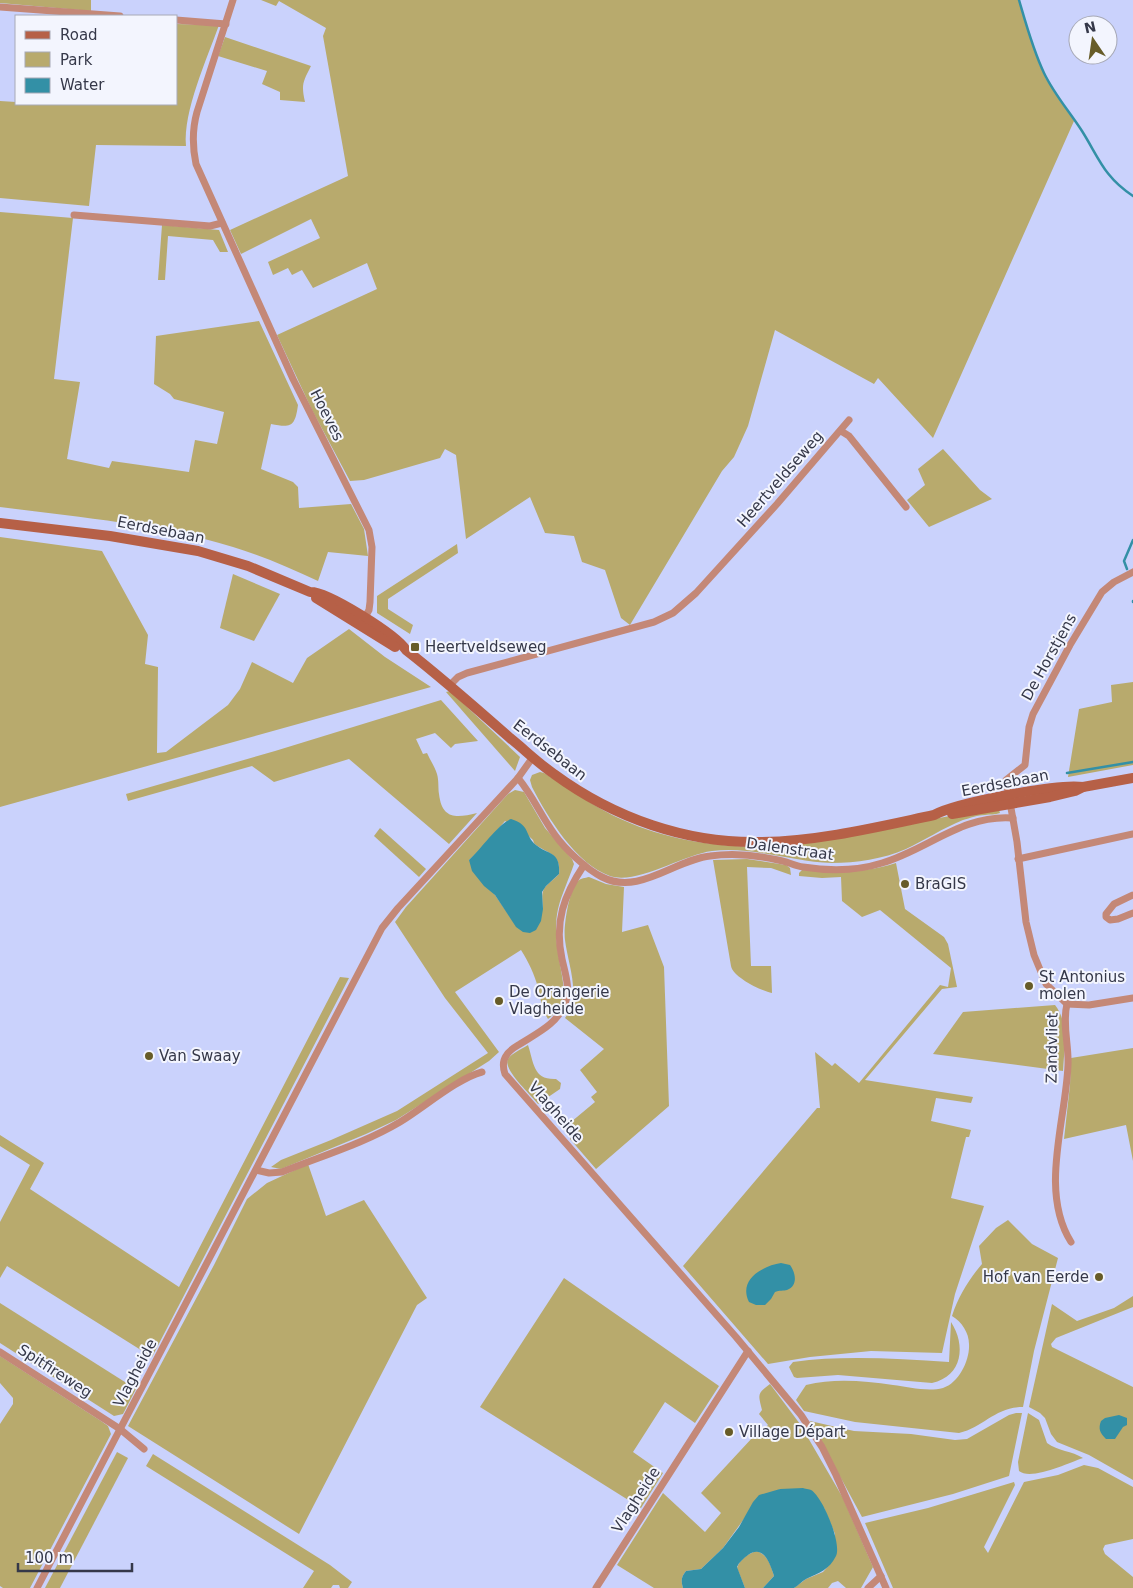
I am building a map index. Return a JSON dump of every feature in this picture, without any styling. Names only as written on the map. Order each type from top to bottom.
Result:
[{"type":"main road","name":"Eerdsebaan","points":[[0,522],[110,536],[198,551],[248,566],[310,592],[312,596],[363,621],[399,649],[406,650],[450,685],[552,773],[582,794],[613,811],[677,832],[708,838],[762,842],[797,840],[934,815],[970,804],[1010,800],[1074,786],[1083,787],[1133,778]]},
{"type":"street","name":"Hoeves","points":[[233,0],[193,129],[196,164],[293,379],[369,530],[372,547],[370,602],[369,610],[363,621]]},
{"type":"street","points":[[0,7],[107,15]]},
{"type":"street","points":[[178,20],[226,24]]},
{"type":"street","points":[[74,215],[210,226],[222,223]]},
{"type":"street","name":"Heertveldseweg","points":[[450,685],[458,677],[467,673],[654,622],[673,613],[689,601],[702,587],[849,420]]},
{"type":"street","name":"Heertveldseweg","points":[[841,431],[849,436],[906,507]]},
{"type":"street","name":"De Horstjens","points":[[1010,800],[1006,780],[1024,765],[1031,718],[1049,681],[1105,589],[1133,572]]},
{"type":"street","name":"Vlagheide","points":[[37,1588],[382,928],[398,908],[518,778],[533,757]]},
{"type":"street","name":"Dalenstraat","points":[[518,778],[529,791],[555,835],[584,865],[610,881],[630,883],[693,860],[720,855],[758,856],[802,867],[847,870],[896,859],[970,823],[984,819],[1013,818]]},
{"type":"street","name":"Zandvliet","points":[[1010,800],[1026,922],[1037,964],[1046,984],[1067,1004],[1064,1018],[1068,1048],[1068,1071],[1055,1180],[1056,1199],[1062,1222],[1071,1242]]},
{"type":"street","points":[[1018,859],[1133,834]]},
{"type":"street","name":"Vlagheide","points":[[584,865],[565,897],[559,926],[560,950],[568,988],[566,1001],[555,1020],[507,1054],[503,1063],[505,1074],[748,1351],[801,1415],[822,1447],[841,1484],[886,1588]]},
{"type":"street","points":[[1133,895],[1114,904],[1106,914],[1106,918],[1110,920],[1118,919],[1133,913]]},
{"type":"street","points":[[1067,1004],[1089,1005],[1133,998]]},
{"type":"street","points":[[256,1170],[269,1173],[282,1172],[366,1139],[400,1122],[468,1078],[482,1072]]},
{"type":"street","name":"Vlagheide","points":[[596,1588],[748,1351]]},
{"type":"street","name":"Spitfireweg","points":[[0,1352],[120,1429],[144,1449]]},
{"type":"street","points":[[868,1588],[881,1576]]},
{"type":"green space","points":[[0,0],[91,0],[91,11],[0,3]]},
{"type":"green space","points":[[261,0],[1019,0],[1040,66],[1046,79],[1074,121],[933,438],[878,378],[874,384],[775,330],[748,426],[734,457],[722,471],[630,625],[621,618],[605,570],[582,562],[574,536],[545,533],[530,497],[466,539],[456,455],[445,449],[440,458],[364,480],[350,481],[312,410],[277,335],[377,289],[367,263],[313,288],[302,270],[292,275],[288,268],[273,275],[268,262],[320,238],[311,219],[241,254],[230,230],[348,176],[323,36],[326,28],[279,1],[276,6]]},
{"type":"green space","points":[[178,24],[219,25],[192,101],[186,132],[186,146],[96,145],[89,206],[0,198],[0,101],[15,102],[15,105],[178,105]]},
{"type":"green space","points":[[225,37],[311,66],[304,83],[305,102],[280,100],[280,92],[262,84],[267,71],[218,56]]},
{"type":"green space","points":[[0,212],[73,218],[54,379],[80,382],[67,459],[109,468],[112,461],[189,472],[195,440],[217,444],[224,412],[174,399],[170,394],[154,384],[156,336],[259,321],[298,405],[295,418],[291,424],[283,426],[271,424],[261,469],[293,482],[298,487],[299,508],[351,504],[364,529],[368,556],[328,552],[318,581],[255,554],[176,532],[118,522],[0,507]]},
{"type":"green space","points":[[162,225],[219,230],[228,252],[220,252],[213,240],[168,236],[165,280],[158,280]]},
{"type":"green space","points":[[943,449],[980,490],[992,499],[929,527],[907,500],[925,485],[918,469]]},
{"type":"green space","points":[[0,537],[102,551],[148,635],[145,664],[158,667],[157,753],[166,752],[228,705],[240,689],[252,662],[293,683],[307,658],[349,629],[385,657],[431,687],[0,807]]},
{"type":"green space","points":[[457,544],[458,553],[388,599],[388,609],[413,625],[410,634],[377,613],[377,596]]},
{"type":"green space","points":[[233,574],[280,594],[254,641],[220,628]]},
{"type":"green space","points":[[1133,682],[1133,765],[1068,777],[1079,709],[1112,702],[1111,685]]},
{"type":"green space","points":[[450,691],[520,757],[515,771],[446,692]]},
{"type":"green space","points":[[441,700],[478,741],[455,744],[451,748],[435,733],[416,739],[423,754],[427,753],[436,771],[443,809],[447,813],[457,816],[477,813],[449,844],[349,759],[274,782],[252,766],[128,801],[126,794]]},
{"type":"green space","points":[[540,772],[602,810],[643,828],[684,839],[727,845],[791,845],[961,814],[999,810],[1000,813],[963,820],[906,849],[869,860],[832,863],[757,852],[712,851],[646,873],[621,878],[610,876],[598,870],[564,839],[532,787],[530,780],[532,775]]},
{"type":"green space","points":[[515,790],[524,792],[545,828],[572,859],[574,864],[556,919],[556,940],[564,990],[563,999],[558,1010],[548,1019],[542,1007],[537,983],[529,963],[521,950],[455,992],[499,1052],[489,1061],[396,1120],[281,1169],[271,1167],[281,1160],[397,1111],[488,1053],[445,998],[395,922],[406,907],[508,794]],"holes":[[[505,821],[529,836],[536,845],[553,855],[559,867],[559,874],[544,888],[542,896],[543,909],[517,927],[469,860]]]},
{"type":"green space","points":[[380,828],[426,869],[419,877],[374,836]]},
{"type":"green space","points":[[747,859],[786,865],[790,868],[791,875],[771,868],[747,867],[751,966],[771,966],[772,993],[742,979],[731,966],[713,860]]},
{"type":"green space","points":[[896,863],[905,909],[944,937],[948,944],[957,987],[942,989],[865,1080],[973,1097],[971,1103],[936,1098],[931,1121],[971,1130],[969,1137],[966,1137],[951,1198],[984,1206],[955,1294],[942,1353],[871,1351],[810,1357],[768,1364],[683,1266],[817,1108],[820,1108],[815,1052],[832,1066],[835,1063],[859,1083],[940,985],[948,987],[951,968],[880,910],[862,917],[842,901],[841,877],[799,876],[802,870],[861,870]]},
{"type":"green space","points":[[589,877],[606,884],[624,887],[622,932],[648,925],[664,967],[669,1106],[596,1169],[570,1139],[577,1128],[571,1122],[595,1102],[591,1097],[597,1092],[580,1070],[604,1049],[565,1018],[573,1000],[572,980],[565,940],[567,909],[575,885],[580,879]]},
{"type":"green space","points":[[340,977],[349,978],[152,1357],[7,1266],[0,1278],[0,1222],[30,1165],[0,1146],[0,1135],[44,1163],[30,1189],[179,1287]]},
{"type":"green space","points":[[1055,1005],[1064,1028],[1063,1071],[933,1054],[963,1012]]},
{"type":"green space","points":[[528,1045],[533,1064],[539,1073],[543,1077],[556,1079],[561,1083],[560,1089],[538,1104],[513,1076],[507,1063],[512,1055]]},
{"type":"green space","points":[[1133,1048],[1133,1161],[1126,1125],[1064,1139],[1071,1058]]},
{"type":"green space","points":[[308,1164],[326,1216],[364,1200],[427,1298],[417,1305],[299,1534],[128,1426],[247,1199],[267,1183]]},
{"type":"green space","points":[[1008,1220],[1032,1244],[1058,1258],[1034,1351],[1023,1407],[1005,1410],[959,1433],[855,1422],[804,1411],[796,1400],[806,1385],[839,1381],[860,1381],[931,1390],[943,1388],[954,1381],[959,1376],[968,1357],[969,1344],[964,1328],[952,1316],[964,1288],[982,1264],[979,1246],[996,1228]]},
{"type":"green space","points":[[564,1278],[719,1386],[695,1423],[665,1402],[633,1452],[663,1473],[641,1508],[480,1407]]},
{"type":"green space","points":[[1133,1296],[1133,1307],[1056,1338],[1051,1344],[1052,1347],[1133,1387],[1133,1480],[1089,1455],[1057,1442],[1051,1434],[1045,1418],[1029,1407],[1052,1304],[1077,1321],[1114,1308]]},
{"type":"green space","points":[[0,1303],[136,1389],[123,1414],[114,1416],[0,1343]]},
{"type":"green space","points":[[951,1322],[959,1340],[959,1358],[956,1367],[950,1374],[932,1383],[838,1375],[797,1378],[794,1377],[789,1367],[793,1362],[832,1359],[871,1358],[949,1362]]},
{"type":"green space","points":[[0,1356],[101,1421],[108,1426],[111,1434],[30,1588],[3,1588],[0,1586],[0,1424],[13,1404],[13,1398],[0,1383]]},
{"type":"green space","points":[[770,1384],[800,1424],[843,1498],[873,1567],[861,1588],[846,1588],[838,1581],[832,1583],[828,1588],[794,1588],[806,1579],[823,1572],[831,1563],[835,1534],[824,1508],[788,1489],[780,1489],[746,1516],[723,1548],[701,1569],[686,1571],[682,1579],[683,1588],[654,1588],[617,1565],[663,1493],[705,1532],[721,1513],[701,1493],[753,1437],[752,1433],[755,1429],[760,1433],[768,1425],[759,1414],[762,1410],[759,1397],[761,1392]]},
{"type":"green space","points":[[1022,1413],[1009,1476],[953,1494],[862,1517],[810,1421],[854,1431],[911,1434],[955,1440],[967,1439],[1009,1415]]},
{"type":"green space","points":[[1028,1413],[1039,1420],[1047,1443],[1083,1458],[1041,1473],[1025,1474],[1019,1471],[1018,1462]]},
{"type":"green space","points":[[117,1452],[128,1458],[60,1588],[45,1588]]},
{"type":"green space","points":[[153,1454],[330,1565],[352,1582],[348,1588],[340,1588],[339,1585],[333,1585],[331,1588],[303,1588],[314,1571],[146,1466]]},
{"type":"green space","points":[[1084,1465],[1098,1468],[1133,1487],[1133,1539],[1105,1545],[1103,1549],[1105,1554],[1133,1577],[1133,1588],[893,1588],[865,1523],[928,1508],[1014,1482],[1015,1485],[984,1547],[988,1553],[1024,1482],[1058,1475]]},
{"type":"green space","points":[[756,1551],[766,1558],[774,1576],[763,1588],[745,1588],[737,1568],[745,1557]]},
{"type":"water","points":[[511,819],[525,827],[536,845],[556,857],[559,867],[559,874],[542,892],[543,909],[541,921],[536,930],[530,933],[523,932],[516,927],[495,895],[484,886],[472,871],[469,860],[495,831]]},
{"type":"water","points":[[781,1263],[790,1265],[792,1268],[795,1282],[791,1288],[775,1292],[765,1305],[756,1305],[749,1302],[746,1294],[749,1281],[766,1267]]},
{"type":"water","points":[[1119,1415],[1127,1418],[1127,1425],[1123,1427],[1115,1439],[1106,1439],[1100,1431],[1101,1421],[1105,1418]]},
{"type":"water","points":[[803,1488],[816,1494],[826,1511],[834,1532],[836,1556],[827,1568],[804,1580],[794,1588],[763,1588],[774,1576],[765,1556],[762,1553],[753,1552],[743,1559],[737,1567],[745,1588],[683,1588],[682,1579],[686,1571],[701,1569],[723,1548],[759,1495],[780,1489]]},
{"type":"waterway","points":[[1019,0],[1033,46],[1048,81],[1109,174],[1115,182],[1133,196]]},
{"type":"waterway","points":[[1127,569],[1124,561],[1133,540]]},
{"type":"waterway","points":[[1067,773],[1133,762]]},
{"type":"place","name":"Heertveldseweg","points":[[415,647]]},
{"type":"place","name":"BraGIS","points":[[905,884]]},
{"type":"place","name":"St Antonius molen","points":[[1029,986]]},
{"type":"place","name":"De Orangerie Vlagheide","points":[[499,1001]]},
{"type":"place","name":"Van Swaay","points":[[149,1056]]},
{"type":"place","name":"Hof van Eerde","points":[[1099,1277]]},
{"type":"place","name":"Village Départ","points":[[729,1432]]}]
